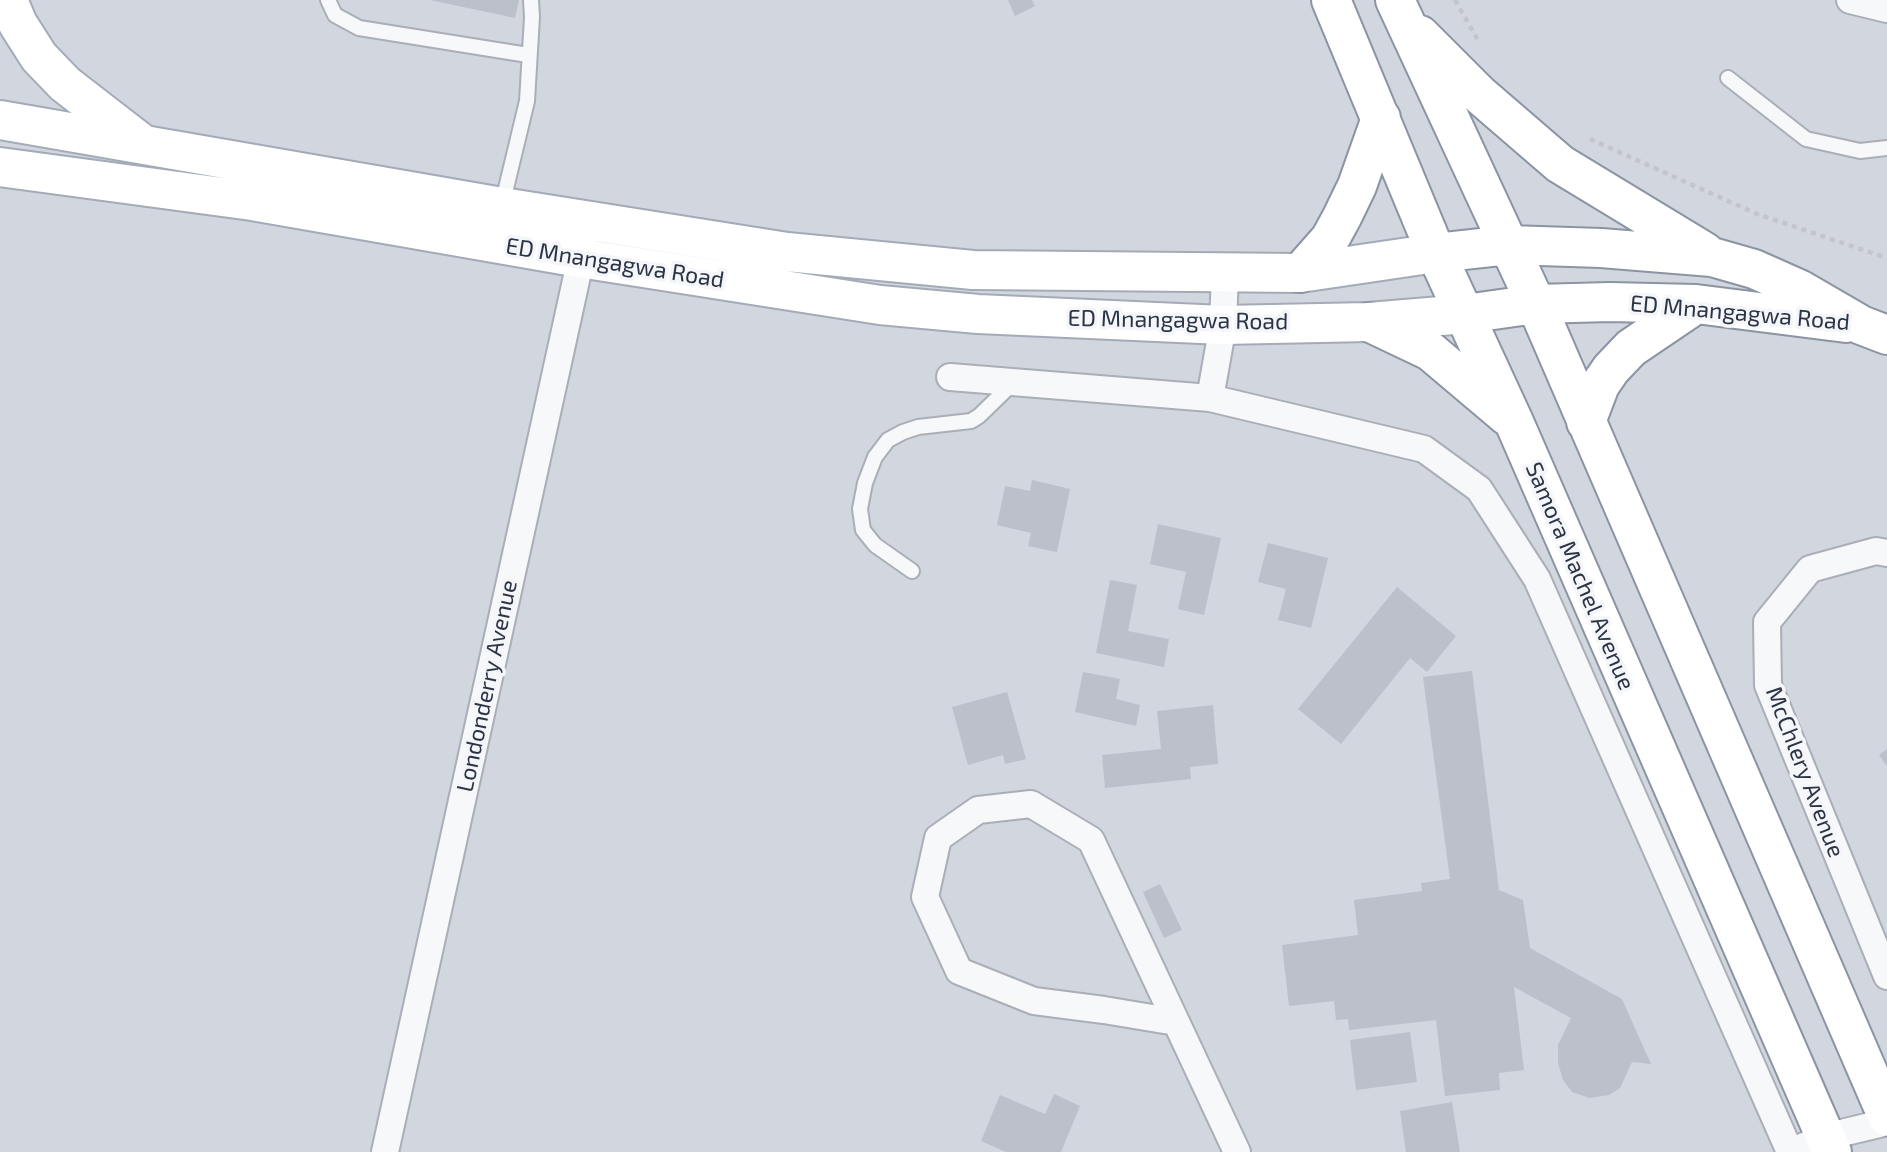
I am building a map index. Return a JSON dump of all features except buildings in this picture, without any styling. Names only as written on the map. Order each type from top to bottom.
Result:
[{"type":"main road","points":[[8,0],[18,24],[39,57],[65,84],[143,144]]},
{"type":"main road","name":"Samora Machel Avenue","points":[[1331,0],[1436,253],[1514,422],[1828,1144]]},
{"type":"main road","points":[[1398,8],[1536,304],[1887,1116]]},
{"type":"main road","points":[[1398,8],[1480,95],[1560,164],[1713,257]]},
{"type":"main road","points":[[1300,273],[1330,239],[1342,217],[1357,186],[1381,118]]},
{"type":"main road","name":"ED Mnangagwa Road","points":[[0,120],[502,207],[787,251],[973,270],[1300,273],[1509,245],[1601,248],[1713,257],[1754,269],[1799,289],[1874,330]]},
{"type":"main road","name":"ED Mnangagwa Road","points":[[0,167],[252,201],[580,258],[880,305],[978,314],[1223,325],[1369,322],[1465,314],[1536,304],[1610,302],[1696,304],[1874,330]]},
{"type":"main road","points":[[1586,422],[1600,386],[1611,369],[1631,348],[1696,304]]},
{"type":"main road","points":[[1369,322],[1430,351],[1514,422]]},
{"type":"street","points":[[1850,0],[1887,9]]},
{"type":"street","name":"Londonderry Avenue","points":[[385,1152],[590,219]]},
{"type":"street","points":[[1210,398],[1223,325],[1226,273]]},
{"type":"street","points":[[950,377],[1210,398],[1424,449],[1479,489],[1537,579],[1790,1152],[1828,1144],[1887,1122]]},
{"type":"street","name":"McChlery Avenue","points":[[1887,552],[1876,551],[1810,569],[1767,622],[1768,685],[1887,976]]},
{"type":"street","points":[[1176,1022],[1034,1001],[959,971],[925,897],[938,838],[978,810],[1031,804],[1091,840],[1237,1152]]},
{"type":"lane","points":[[328,0],[335,15],[359,28],[528,55]]},
{"type":"lane","points":[[502,207],[527,101],[531,0]]},
{"type":"lane","points":[[1728,78],[1806,139],[1860,151],[1887,148]]},
{"type":"lane","points":[[912,571],[875,545],[863,530],[860,509],[865,483],[875,457],[888,440],[918,426],[971,421],[1014,382]]},
{"type":"path","points":[[1455,0],[1483,50]]},
{"type":"path","points":[[1587,138],[1757,214],[1887,258]]},
{"type":"shaded area","points":[[0,0],[1887,0],[1887,1152],[0,1152]]}]
